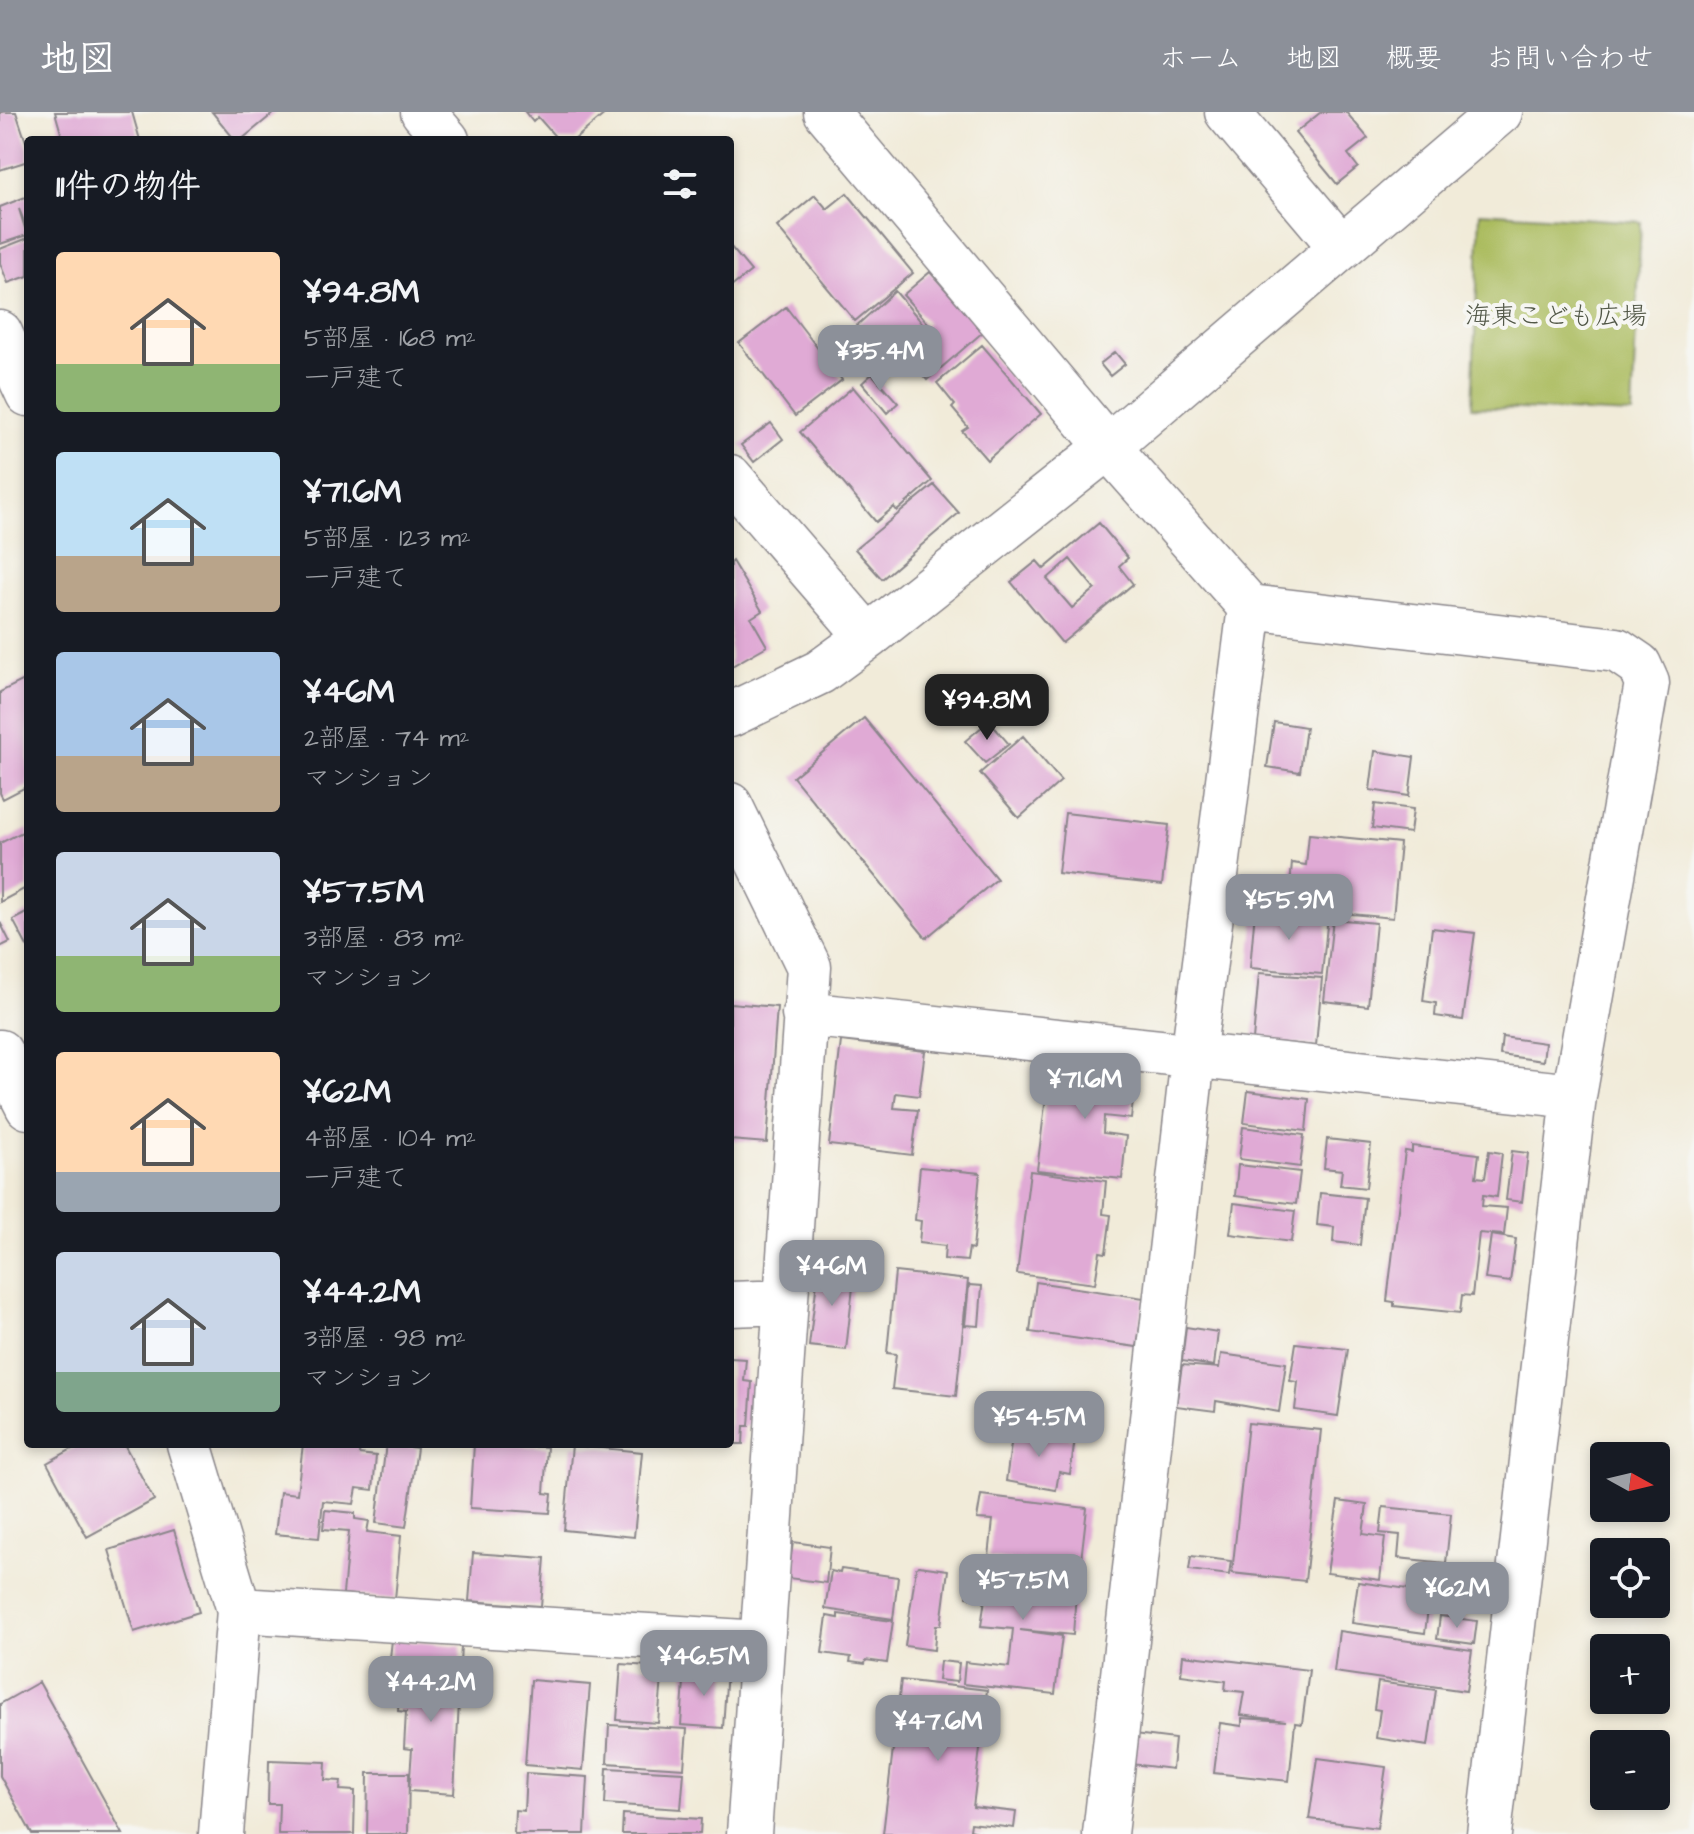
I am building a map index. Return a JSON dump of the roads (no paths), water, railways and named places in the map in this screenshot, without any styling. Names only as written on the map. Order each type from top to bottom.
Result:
[{"type":"street","points":[[423,112],[444,136]]},
{"type":"street","points":[[826,112],[1108,447],[1250,607],[1617,650],[1639,665],[1647,683],[1574,1096],[1489,1834]]},
{"type":"street","points":[[1227,112],[1341,247]]},
{"type":"street","points":[[734,713],[820,672],[868,637],[1108,447],[1500,112]]},
{"type":"street","points":[[0,333],[24,385]]},
{"type":"street","points":[[734,482],[868,637]]},
{"type":"street","points":[[1105,1834],[1193,1057],[1250,607]]},
{"type":"street","points":[[734,813],[809,967],[749,1834]]},
{"type":"street","points":[[804,1014],[1574,1096]]},
{"type":"street","points":[[0,1052],[24,1100]]},
{"type":"street","points":[[0,1125],[24,1110]]},
{"type":"street","points":[[734,1304],[785,1302]]},
{"type":"street","points":[[190,1448],[239,1610],[221,1834]]},
{"type":"street","points":[[239,1610],[760,1643]]},
{"type":"park label","name":"海東こども広場","points":[[1556,315]]}]
